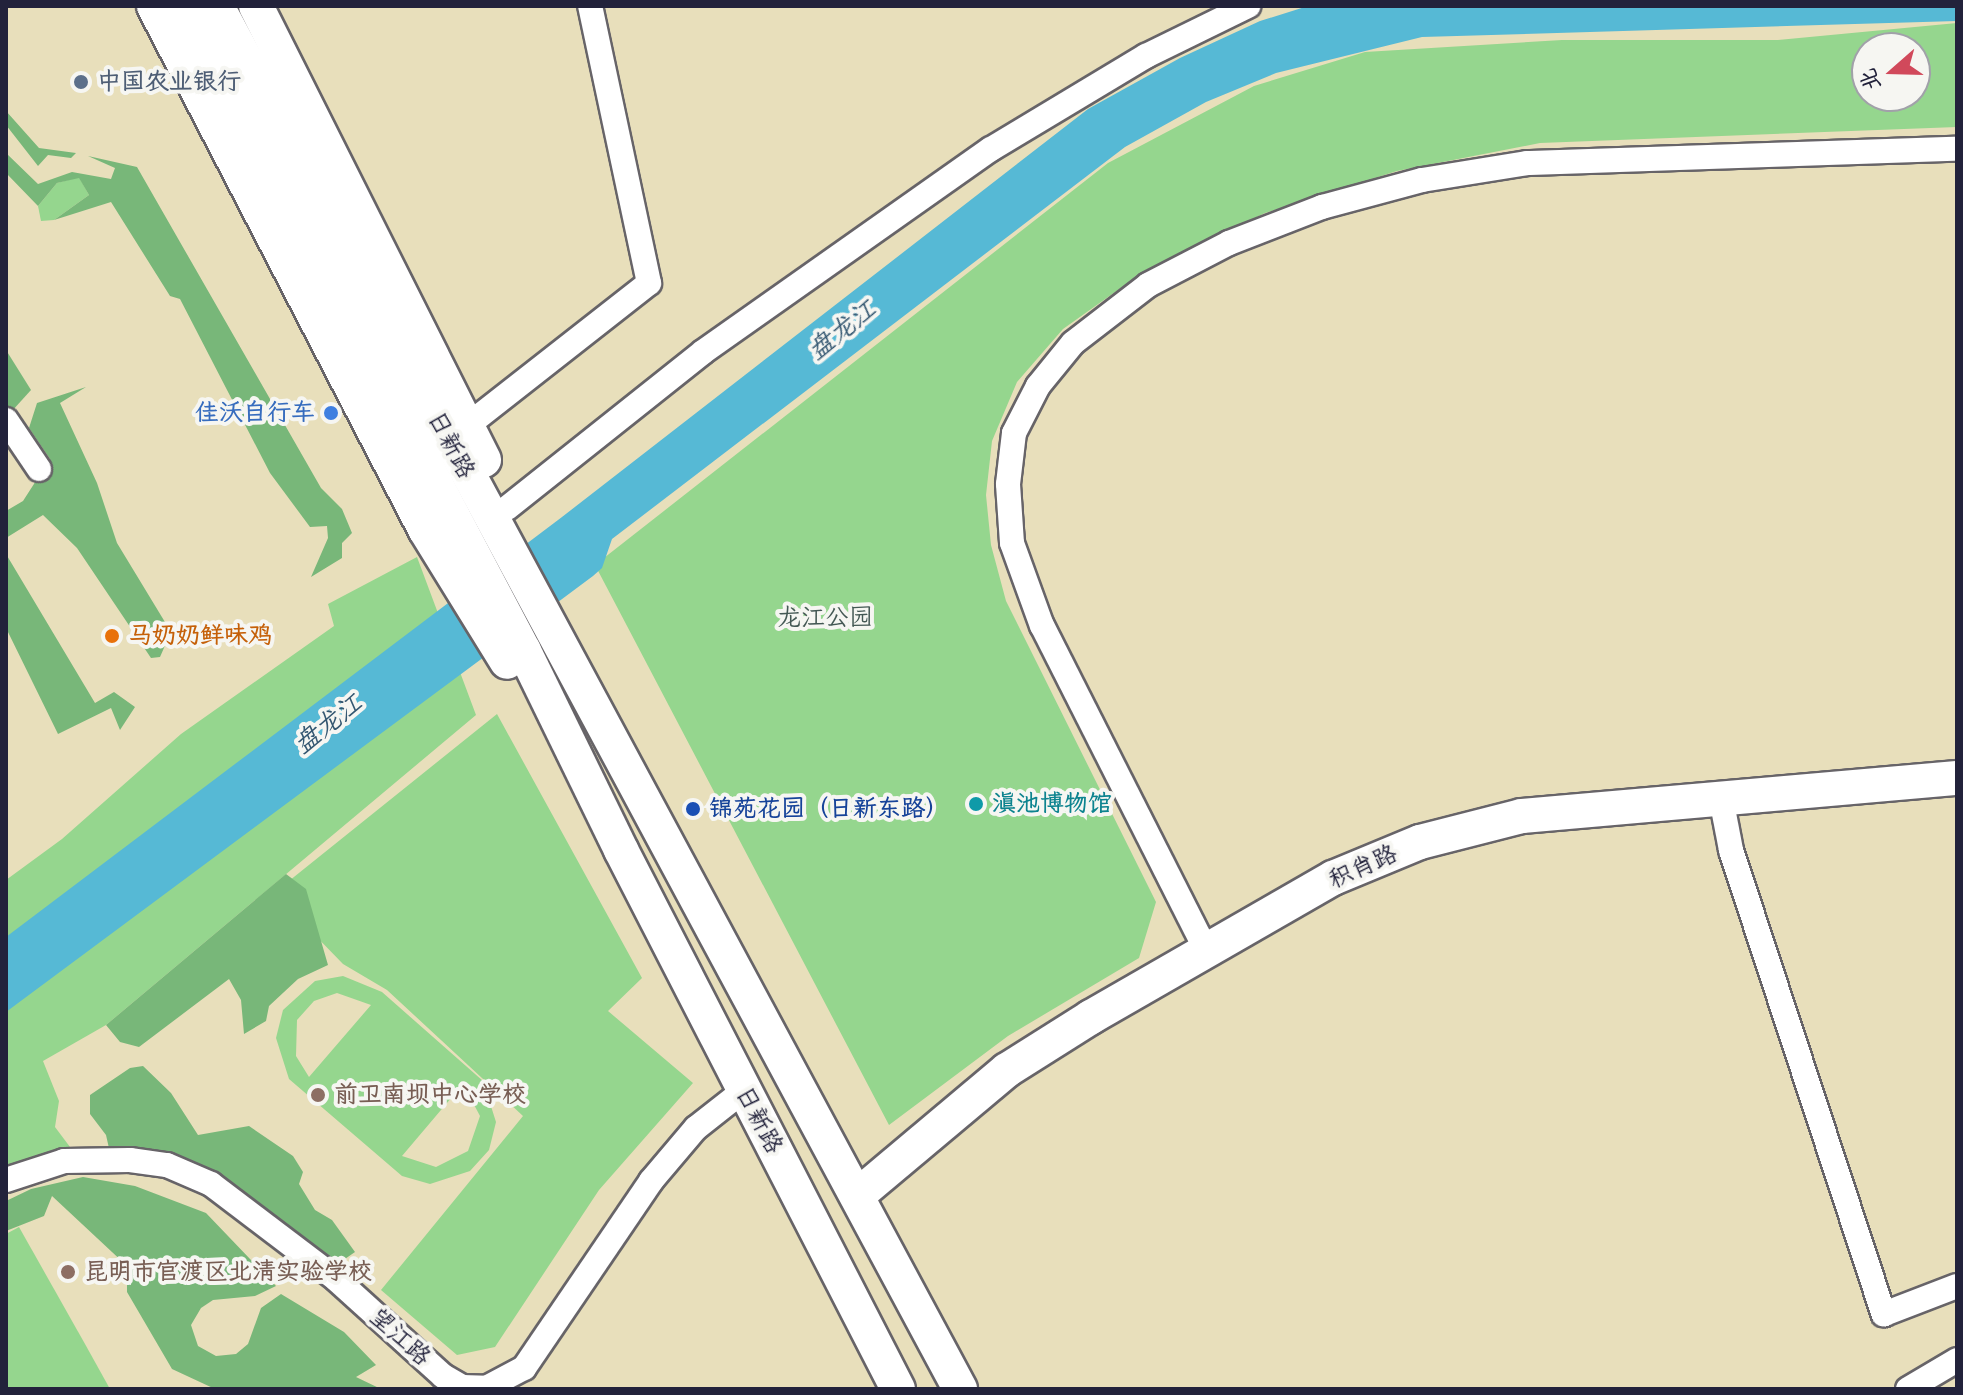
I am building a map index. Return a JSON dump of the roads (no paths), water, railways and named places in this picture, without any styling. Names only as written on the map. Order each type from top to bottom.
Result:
[{"type":"main road","name":"日新路","points":[[154,6],[476,530],[537,644],[687,883],[960,1389]]},
{"type":"main road","name":"日新路","points":[[184,6],[454,483]]},
{"type":"main road","name":"日新路","points":[[217,6],[476,530],[537,644],[621,850],[898,1389]]},
{"type":"main road","name":"日新路","points":[[256,6],[468,425],[476,530]]},
{"type":"main road","name":"积肖路","points":[[858,1195],[1007,1070],[1205,948],[1333,878],[1420,842],[1522,816],[1957,778]]},
{"type":"street","points":[[468,425],[649,283],[590,6]]},
{"type":"street","points":[[476,530],[703,352],[991,149],[1146,56],[1248,6]]},
{"type":"street","points":[[1205,948],[1042,626],[1012,543],[1008,484],[1014,433],[1038,386],[1073,343],[1148,285],[1229,243],[1322,207],[1422,180],[1527,163],[1957,149]]},
{"type":"street","points":[[6,420],[39,469]]},
{"type":"street","points":[[1721,798],[1731,850],[1884,1314],[1957,1286]]},
{"type":"street","name":"望江路","points":[[6,1180],[64,1161],[130,1160],[167,1165],[211,1184],[336,1279],[443,1376],[462,1387],[486,1388],[524,1368],[651,1181],[696,1128],[743,1091]]},
{"type":"street","points":[[1908,1389],[1957,1360]]},
{"type":"water","name":"盘龙江","points":[[1308,6],[1957,6],[1957,21],[1422,37],[1276,73],[1206,102],[1125,147],[612,539],[602,568],[593,576],[6,1012],[6,937],[562,517],[1088,109],[1180,58],[1260,21]]},
{"type":"place","name":"中国农业银行","points":[[81,82]]},
{"type":"place","name":"佳沃自行车","points":[[331,413]]},
{"type":"place","name":"马奶奶鲜味鸡","points":[[112,636]]},
{"type":"place","name":"滇池博物馆","points":[[976,804]]},
{"type":"place","name":"锦苑花园（日新东路）","points":[[693,809]]},
{"type":"place","name":"前卫南坝中心学校","points":[[318,1095]]},
{"type":"place","name":"昆明市官渡区北清实验学校","points":[[68,1272]]},
{"type":"park label","name":"龙江公园","points":[[825,618]]}]
